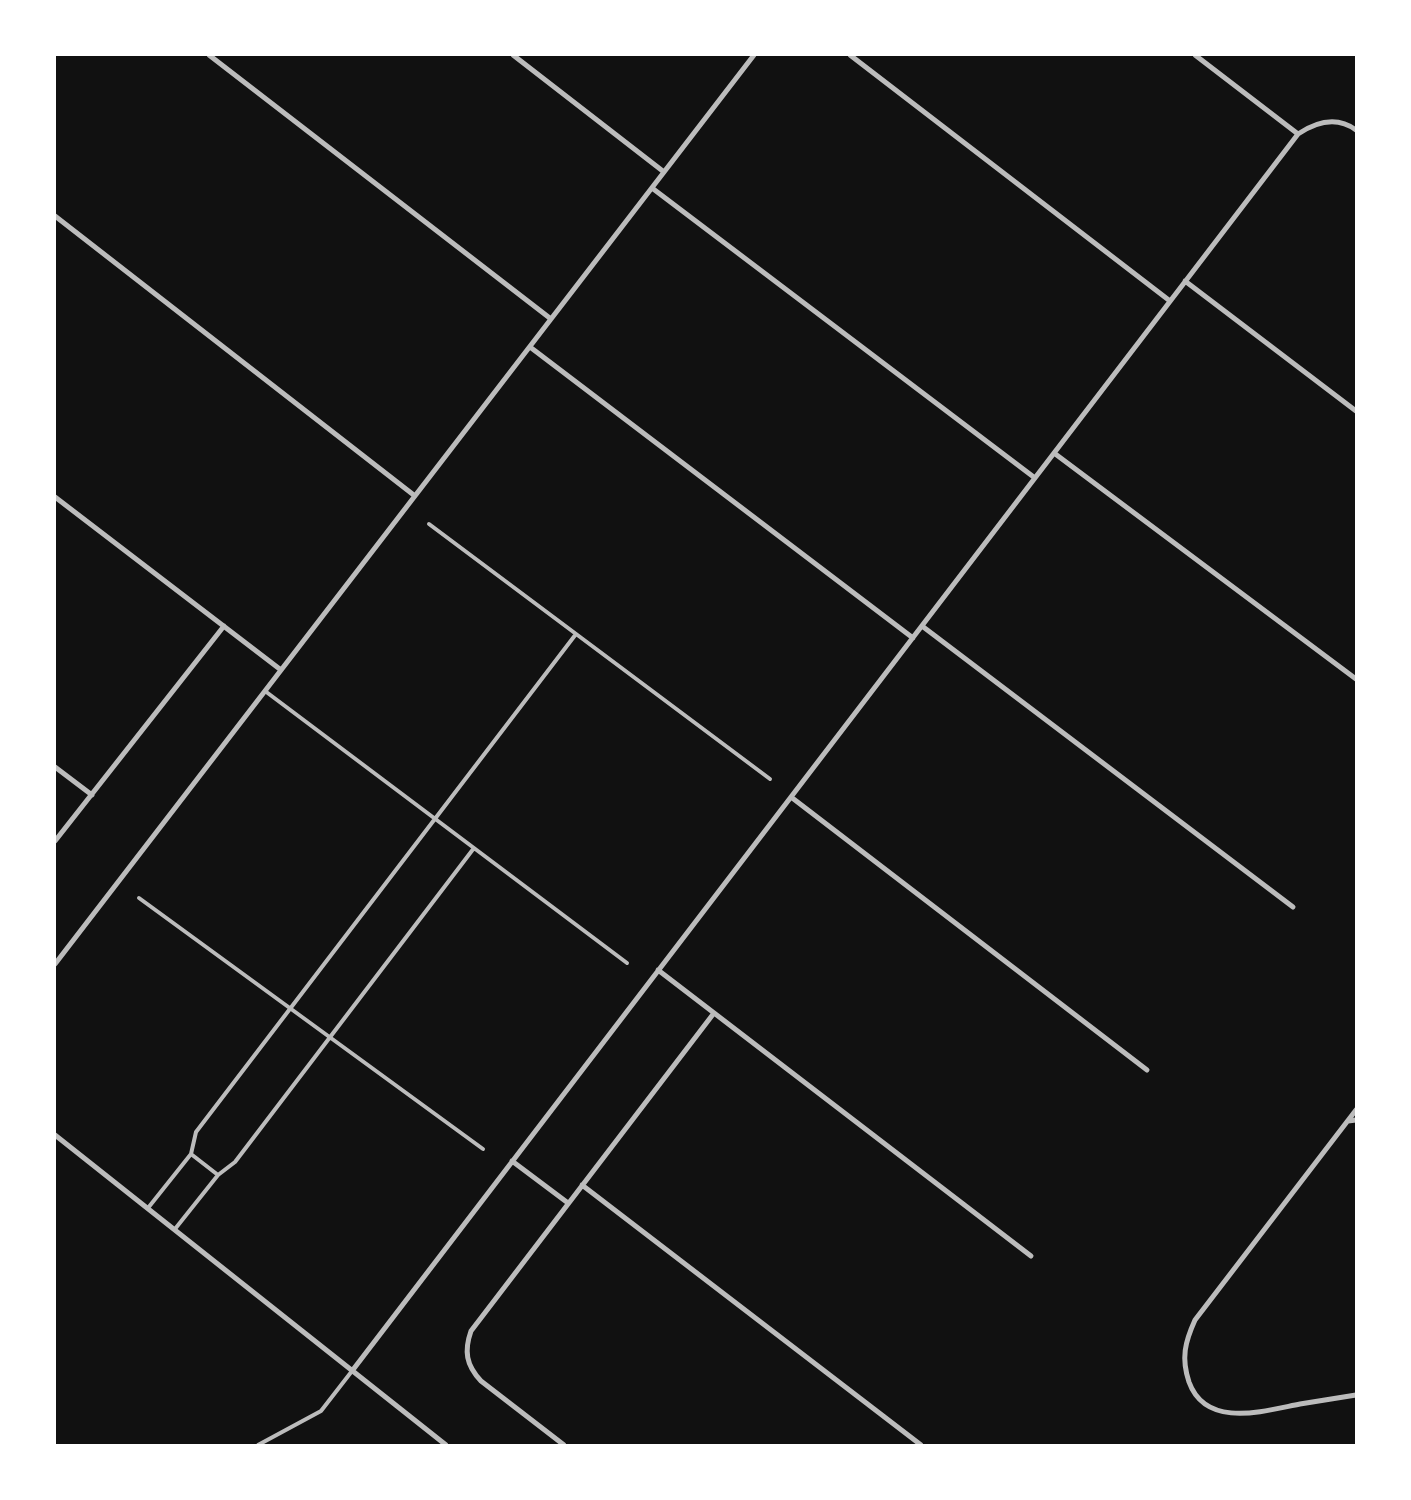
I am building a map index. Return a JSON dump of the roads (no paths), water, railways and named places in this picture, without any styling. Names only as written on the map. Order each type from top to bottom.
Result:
[{"type":"street","points":[[209,55],[551,319]]},
{"type":"street","points":[[514,55],[664,172]]},
{"type":"street","points":[[55,964],[754,55]]},
{"type":"street","points":[[850,55],[1170,301]]},
{"type":"street","points":[[1195,55],[1298,134]]},
{"type":"street","points":[[352,1371],[1298,134],[1309,127],[1324,122],[1338,122],[1356,130]]},
{"type":"street","points":[[652,188],[1035,478]]},
{"type":"street","points":[[55,216],[415,496]]},
{"type":"street","points":[[1185,281],[1356,411]]},
{"type":"street","points":[[530,347],[913,638]]},
{"type":"street","points":[[1054,453],[1356,679]]},
{"type":"street","points":[[55,497],[281,670]]},
{"type":"street","points":[[55,841],[224,626]]},
{"type":"street","points":[[922,626],[1293,907]]},
{"type":"street","points":[[55,767],[92,794]]},
{"type":"street","points":[[791,797],[1147,1070]]},
{"type":"street","points":[[658,970],[1031,1256]]},
{"type":"street","points":[[564,1445],[481,1381],[472,1371],[467,1360],[466,1344],[471,1331],[714,1013]]},
{"type":"street","points":[[1356,1110],[1195,1320],[1186,1341],[1184,1366],[1192,1388],[1205,1404],[1224,1413],[1246,1415],[1356,1395]]},
{"type":"street","points":[[1348,1121],[1356,1120]]},
{"type":"street","points":[[55,1135],[446,1445]]},
{"type":"street","points":[[512,1161],[568,1203]]},
{"type":"street","points":[[582,1185],[921,1445]]},
{"type":"lane","points":[[429,524],[770,779]]},
{"type":"lane","points":[[148,1208],[191,1154],[196,1132],[576,634]]},
{"type":"lane","points":[[265,691],[627,963]]},
{"type":"lane","points":[[175,1229],[218,1174],[235,1162],[474,848]]},
{"type":"lane","points":[[139,898],[483,1149]]},
{"type":"lane","points":[[191,1154],[218,1174]]},
{"type":"lane","points":[[258,1445],[321,1411],[352,1371]]}]
